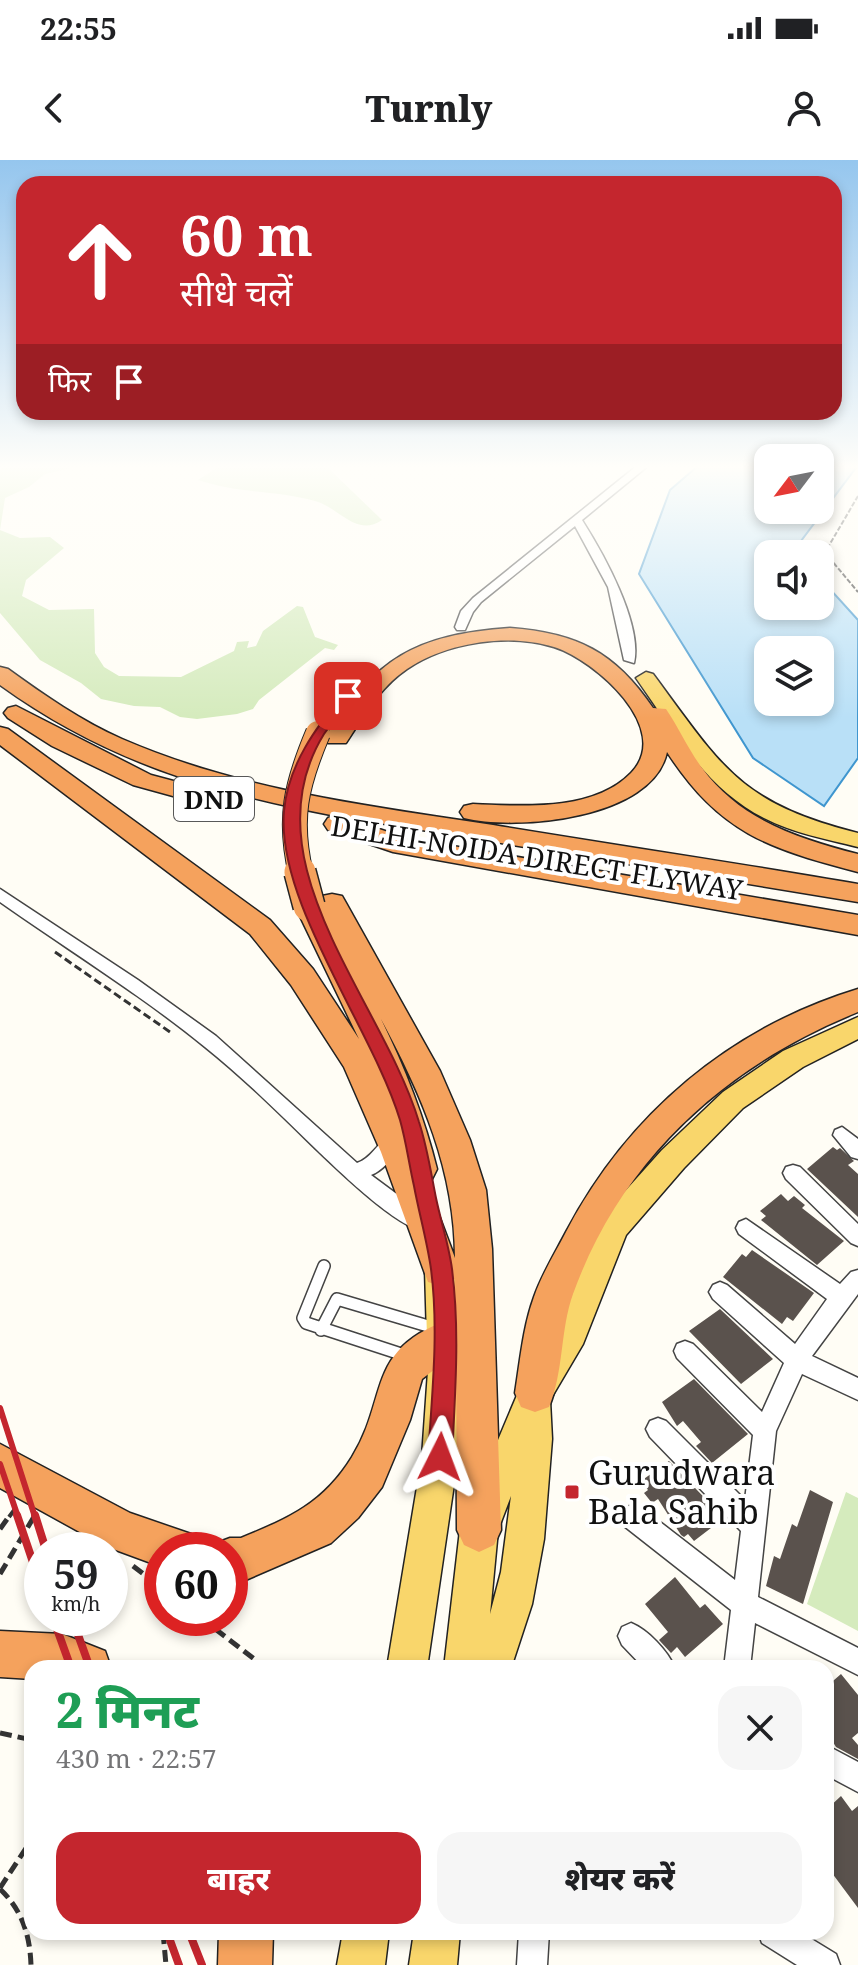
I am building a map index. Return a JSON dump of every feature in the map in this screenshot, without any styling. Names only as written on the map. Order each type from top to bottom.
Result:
[{"type":"highway","points":[[441,1270],[410,1121],[320,904],[314,851],[314,810],[327,736],[359,684],[392,655],[428,636],[461,627],[506,622],[547,625],[594,640],[638,669],[675,748],[722,808],[738,820],[798,848],[858,863]]},
{"type":"highway","points":[[0,674],[33,699],[84,728],[148,757],[251,791],[517,815],[555,812],[597,801],[634,783],[655,751],[651,724],[634,693],[604,662],[557,640],[507,633],[427,649],[409,658],[393,669],[327,736]]},
{"type":"highway","name":"DELHI-NOIDA DIRECT FLYWAY","points":[[0,702],[61,741],[142,780],[247,808],[337,824],[448,835],[858,893]]},
{"type":"highway","points":[[0,734],[260,927],[302,977],[358,1063],[393,1143],[441,1270]]},
{"type":"highway","name":"DELHI-NOIDA DIRECT FLYWAY","points":[[251,791],[448,835],[858,909]]},
{"type":"highway","points":[[377,804],[858,878]]},
{"type":"highway","points":[[337,824],[402,846],[858,925]]},
{"type":"highway","points":[[320,904],[412,1046],[446,1118],[466,1180],[473,1252],[479,1530]]},
{"type":"highway","points":[[535,1393],[552,1300],[593,1209],[619,1169],[681,1102],[728,1066],[777,1036],[858,1000]]},
{"type":"highway","points":[[248,1557],[316,1528],[343,1503],[367,1472],[390,1420],[405,1370],[433,1343]]},
{"type":"highway","points":[[0,1465],[120,1531],[144,1539]]},
{"type":"highway","points":[[0,1654],[69,1660]]},
{"type":"highway","points":[[245,1965],[246,1940]]},
{"type":"main road","points":[[638,669],[709,764],[741,795],[764,809],[803,825],[858,840]]},
{"type":"main road","points":[[465,1660],[479,1530],[535,1393],[571,1333],[613,1227],[673,1159],[733,1100],[793,1059],[858,1027]]},
{"type":"main road","points":[[408,1660],[440,1457],[445,1371],[433,1343],[441,1270]]},
{"type":"main road","points":[[495,1660],[504,1639],[529,1520],[535,1393]]},
{"type":"main road","points":[[361,1965],[365,1940]]},
{"type":"main road","points":[[433,1965],[436,1940]]},
{"type":"street","points":[[461,627],[467,611],[477,600],[541,549]]},
{"type":"street","points":[[595,549],[623,609],[638,669]]},
{"type":"street","points":[[0,894],[211,1042],[353,1172],[395,1207],[422,1224]]},
{"type":"street","points":[[842,1135],[858,1151]]},
{"type":"street","points":[[353,1172],[371,1167],[393,1143]]},
{"type":"street","points":[[793,1173],[858,1237]]},
{"type":"street","points":[[746,1228],[841,1297]]},
{"type":"street","points":[[738,1660],[742,1602],[765,1431],[797,1360],[841,1297],[858,1279]]},
{"type":"street","points":[[720,1292],[797,1360],[858,1389]]},
{"type":"street","points":[[685,1351],[765,1431]]},
{"type":"street","points":[[658,1429],[753,1526]]},
{"type":"street","points":[[633,1517],[742,1602],[858,1662]]},
{"type":"street","points":[[631,1636],[654,1660]]},
{"type":"street","points":[[834,1764],[858,1778]]},
{"type":"street","points":[[532,1965],[534,1940]]},
{"type":"street","points":[[786,1940],[825,1965]]},
{"type":"lane","points":[[324,1266],[303,1318],[311,1326],[321,1330],[433,1343]]},
{"type":"lane","points":[[321,1330],[337,1299],[433,1343]]},
{"type":"path","points":[[827,549],[832,561],[858,592]]},
{"type":"path","points":[[51,949],[177,1037]]},
{"type":"path","points":[[0,1529],[21,1502]]},
{"type":"path","points":[[0,1574],[38,1511]]},
{"type":"path","points":[[128,1562],[144,1574]]},
{"type":"path","points":[[224,1636],[256,1660]]},
{"type":"path","points":[[0,1733],[24,1738]]},
{"type":"path","points":[[24,1851],[0,1888],[19,1912],[24,1925]]},
{"type":"path","points":[[28,1940],[31,1965]]},
{"type":"path","points":[[164,1940],[166,1965]]},
{"type":"green space","points":[[0,549],[63,549],[26,580],[22,596],[49,610],[94,609],[95,653],[104,667],[119,676],[181,677],[234,651],[237,642],[249,641],[247,648],[256,646],[263,631],[297,606],[303,607],[315,637],[338,645],[334,650],[325,648],[259,700],[253,709],[197,719],[180,717],[160,707],[134,706],[101,699],[81,683],[40,660],[0,613]]},
{"type":"green space","points":[[846,1492],[858,1498],[858,1631],[807,1604]]},
{"type":"water","points":[[648,549],[754,549],[754,620],[834,620],[834,593],[858,620],[858,758],[824,806],[753,758],[639,574]]},
{"type":"building","points":[[833,1147],[837,1150],[840,1148],[854,1161],[848,1165],[858,1174],[858,1217],[807,1169]]},
{"type":"building","points":[[781,1194],[788,1201],[794,1196],[805,1205],[802,1208],[844,1241],[817,1265],[761,1220],[766,1216],[760,1211]]},
{"type":"building","points":[[752,1250],[814,1293],[793,1321],[787,1317],[782,1324],[723,1277],[742,1254],[746,1257]]},
{"type":"building","points":[[720,1309],[773,1359],[741,1384],[689,1331]]},
{"type":"building","points":[[694,1379],[748,1434],[712,1463],[696,1446],[701,1442],[683,1421],[677,1426],[662,1402]]},
{"type":"building","points":[[669,1461],[724,1518],[694,1541],[688,1534],[684,1537],[681,1535],[658,1499],[652,1503],[644,1493],[648,1490],[641,1481]]},
{"type":"building","points":[[810,1490],[833,1502],[803,1604],[766,1586],[774,1556],[780,1559],[792,1524],[797,1527]]},
{"type":"building","points":[[675,1577],[700,1608],[705,1604],[723,1624],[685,1657],[677,1647],[671,1653],[659,1640],[668,1632],[645,1604]]},
{"type":"building","points":[[841,1674],[858,1695],[858,1733],[852,1738],[858,1745],[858,1759],[834,1744],[834,1680]]},
{"type":"building","points":[[841,1796],[852,1811],[858,1806],[858,1908],[834,1876],[834,1803]]},
{"type":"railway","points":[[0,1408],[35,1517]]},
{"type":"railway","points":[[0,1464],[18,1517]]},
{"type":"railway","points":[[17,1515],[24,1536]]},
{"type":"railway","points":[[35,1515],[40,1532]]},
{"type":"railway","points":[[59,1636],[68,1660]]},
{"type":"railway","points":[[78,1636],[87,1660]]},
{"type":"railway","points":[[170,1940],[179,1965]]},
{"type":"railway","points":[[192,1940],[202,1965]]},
{"type":"place","name":"Gurudwara Bala Sahib","points":[[572,1492]]},
{"type":"route","points":[[348,696],[318,733],[302,768],[291,810],[293,850],[309,906],[382,1052],[410,1121],[441,1270],[445,1371],[440,1457]]}]
